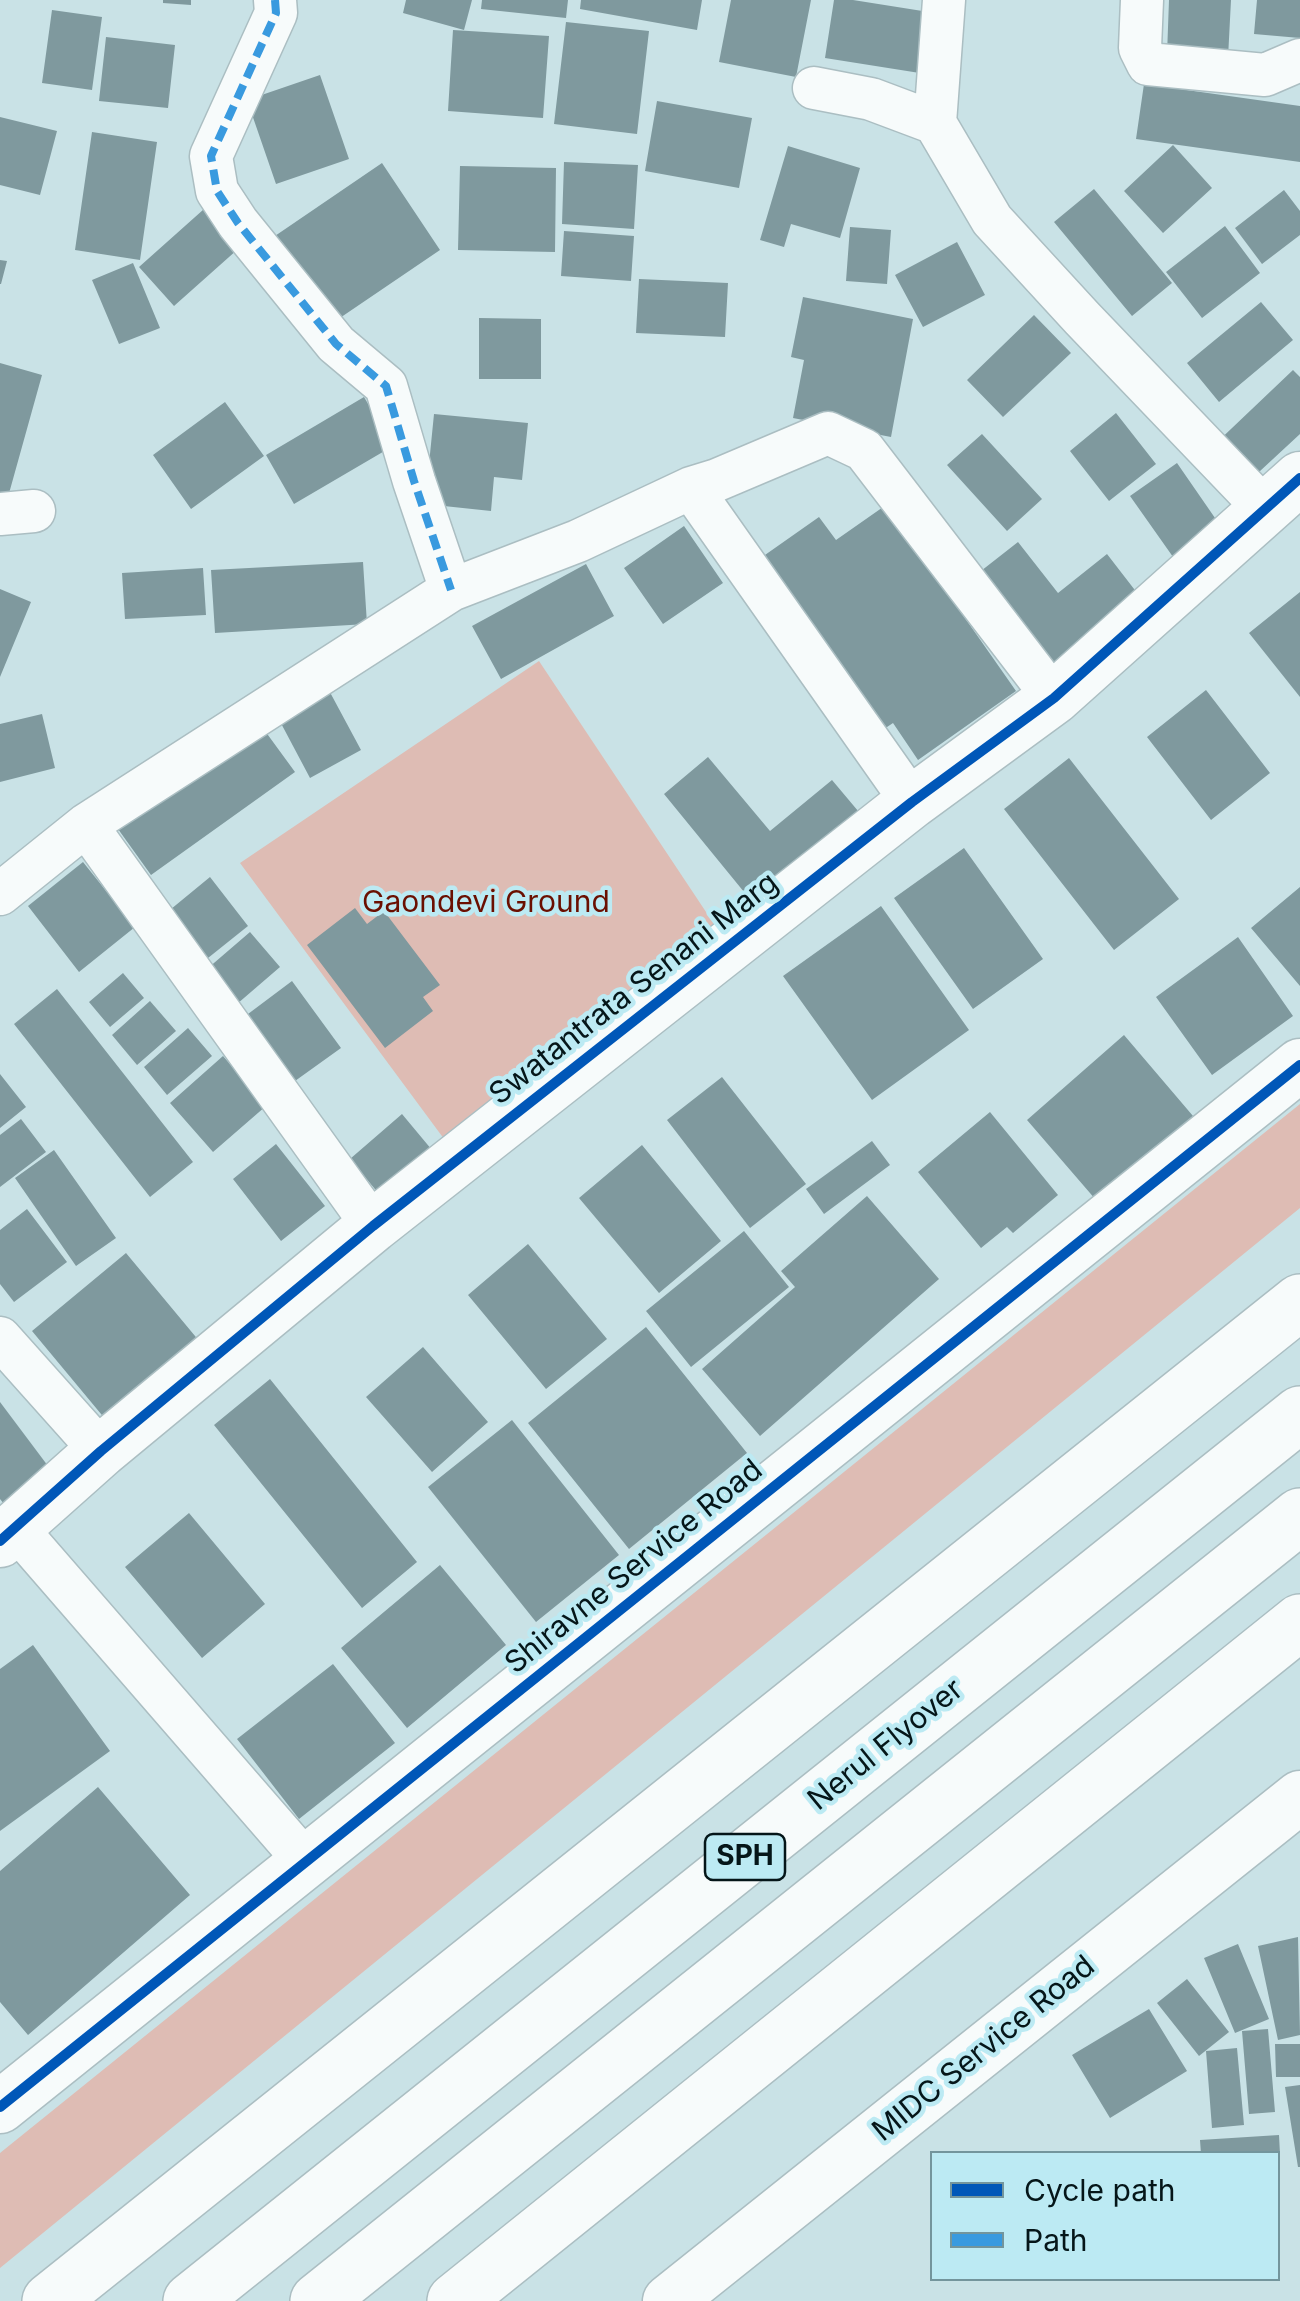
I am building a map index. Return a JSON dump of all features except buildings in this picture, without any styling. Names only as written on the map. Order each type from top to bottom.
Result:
[{"type":"highway","points":[[50,2301],[1300,1302]]},
{"type":"highway","name":"Nerul Flyover","points":[[191,2301],[1300,1414]]},
{"type":"highway","name":"SPH","points":[[318,2301],[1300,1516]]},
{"type":"highway","points":[[454,2301],[1300,1622]]},
{"type":"street","points":[[274,0],[276,13],[211,156],[217,191],[238,223],[336,344],[386,386],[450,590]]},
{"type":"street","points":[[944,0],[935,123],[992,220],[1082,318],[1283,494]]},
{"type":"street","points":[[1142,0],[1140,48],[1148,64],[1265,75],[1300,60]]},
{"type":"street","points":[[814,88],[870,99],[935,123]]},
{"type":"street","points":[[0,894],[86,826],[450,590],[578,541],[692,488],[828,434],[864,450],[1054,698]]},
{"type":"street","points":[[692,488],[912,802]]},
{"type":"street","name":"Swatantrata Senani Marg","points":[[8,1534],[100,1451],[374,1226],[912,802],[1054,698],[1283,494]]},
{"type":"street","points":[[86,826],[374,1226]]},
{"type":"street","name":"Shiravne Service Road","points":[[0,2108],[1300,1065]]},
{"type":"street","points":[[0,1338],[100,1451]]},
{"type":"street","points":[[8,1534],[306,1862]]},
{"type":"street","name":"MIDC Service Road","points":[[669,2301],[1300,1797]]},
{"type":"green space","name":"Gaondevi Ground","points":[[539,661],[722,936],[450,1147],[240,863]]},
{"type":"green space","points":[[1300,1104],[1300,1208],[0,2268],[0,2153]]},
{"type":"marked path","points":[[275,0],[276,13],[211,156],[217,191],[238,223],[336,344],[386,386],[451,590]]},
{"type":"cycle path","points":[[0,1541],[101,1451],[373,1226],[912,802],[1054,698],[1300,478]]},
{"type":"cycle path","points":[[0,2107],[1300,1065]]}]
